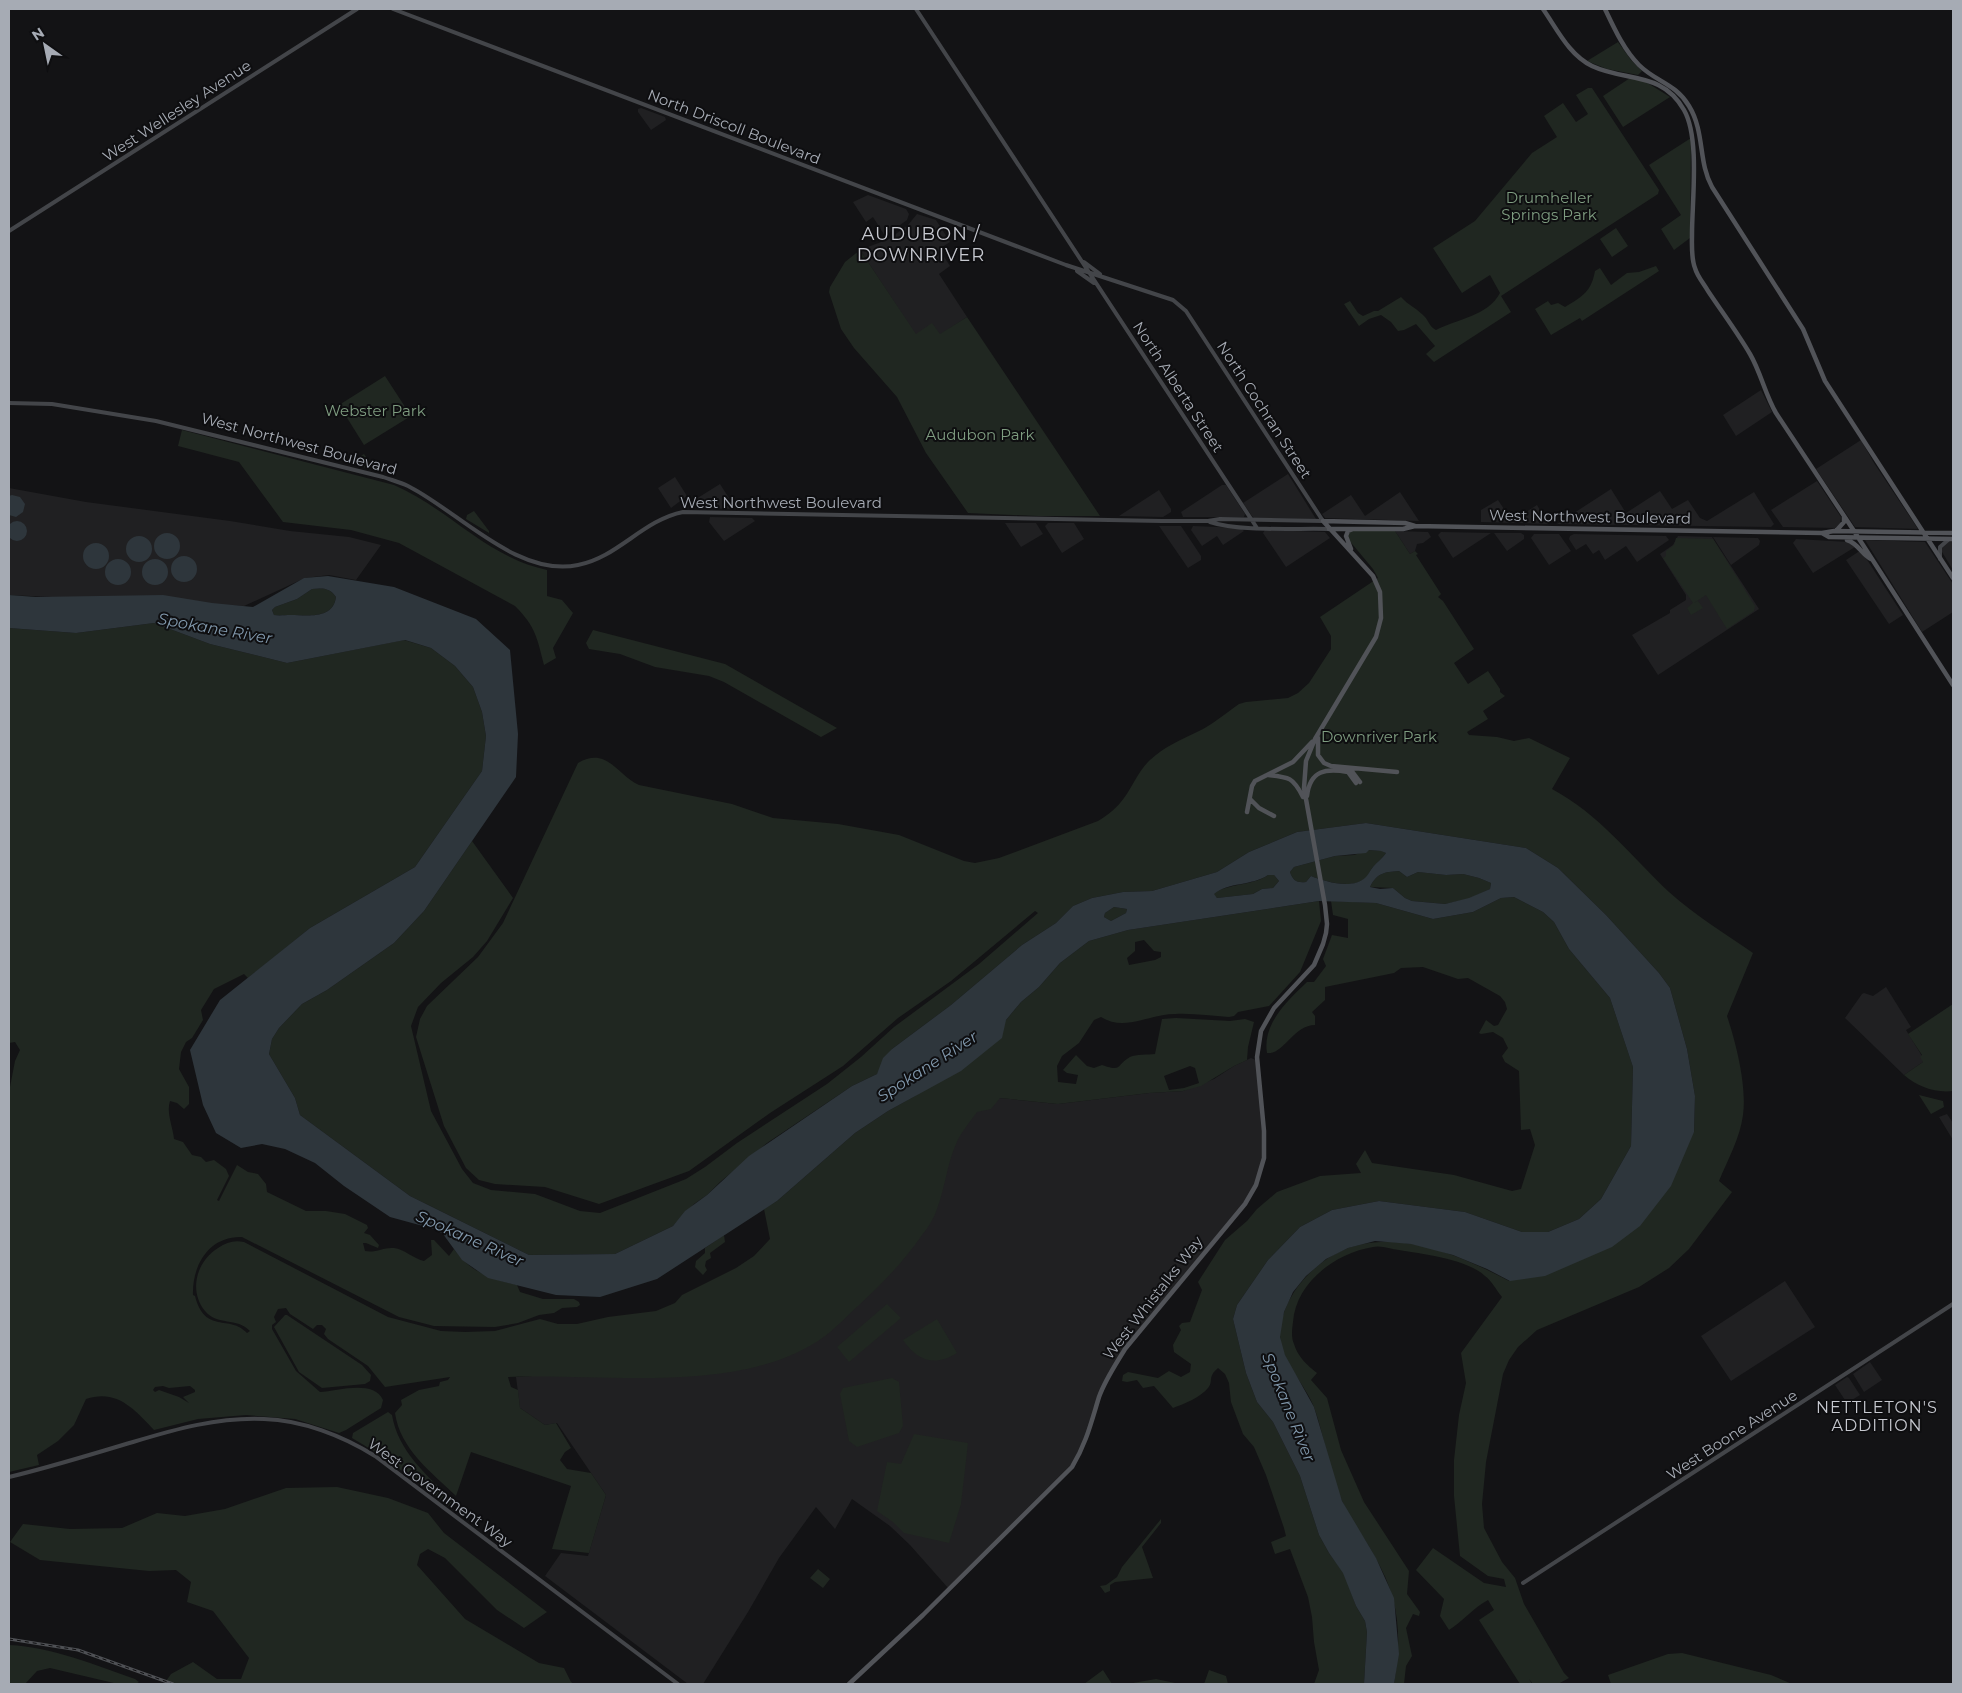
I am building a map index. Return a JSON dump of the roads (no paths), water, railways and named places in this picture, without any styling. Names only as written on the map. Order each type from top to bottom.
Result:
[{"type":"main road","name":"West Wellesley Avenue","points":[[9,231],[357,9]]},
{"type":"main road","name":"North Driscoll Boulevard","points":[[393,9],[1066,266],[1084,274],[1102,292]]},
{"type":"main road","name":"North Alberta Street","points":[[916,9],[1258,528]]},
{"type":"main road","points":[[1544,9],[1580,59],[1592,66],[1607,71],[1654,82],[1674,96],[1685,111],[1694,145],[1692,239],[1695,269],[1750,354],[1776,413],[1953,685]]},
{"type":"main road","points":[[1606,9],[1619,37],[1638,64],[1672,86],[1691,109],[1698,126],[1702,162],[1708,180],[1803,329],[1825,381],[1953,578]]},
{"type":"main road","name":"North Alberta Street","points":[[1080,259],[1109,279]]},
{"type":"main road","name":"North Driscoll Boulevard","points":[[1066,266],[1170,299],[1178,303],[1186,311]]},
{"type":"main road","name":"North Cochran Street","points":[[1186,311],[1323,521]]},
{"type":"main road","name":"West Northwest Boulevard","points":[[9,404],[52,404],[156,421],[383,477],[399,482],[420,493],[511,553],[530,562],[557,567],[578,565],[604,556],[662,519],[683,512],[1208,521],[1220,519],[1405,523],[1415,526],[1822,533]]},
{"type":"main road","points":[[1836,530],[1844,522],[1844,515]]},
{"type":"main road","name":"West Northwest Boulevard","points":[[1208,521],[1219,525],[1258,528],[1404,529],[1415,526]]},
{"type":"main road","points":[[1306,805],[1304,768],[1309,753],[1376,637],[1381,624],[1381,601],[1377,583],[1369,569],[1323,521]]},
{"type":"main road","points":[[1353,529],[1348,531],[1346,536],[1353,553]]},
{"type":"main road","points":[[1822,533],[1836,530],[1953,533]]},
{"type":"main road","points":[[1822,533],[1829,537],[1841,538],[1951,539]]},
{"type":"main road","points":[[1841,538],[1856,543],[1866,557],[1872,560]]},
{"type":"main road","points":[[1940,559],[1940,547],[1951,539]]},
{"type":"main road","points":[[1320,731],[1317,748],[1322,761],[1331,766],[1397,772]]},
{"type":"main road","points":[[1247,812],[1253,784],[1257,779],[1285,768],[1297,759],[1320,731]]},
{"type":"main road","points":[[1306,805],[1308,786],[1320,772],[1331,770],[1348,772],[1358,782],[1355,773],[1350,769]]},
{"type":"main road","points":[[1266,775],[1286,777],[1292,780],[1306,805]]},
{"type":"main road","points":[[1250,799],[1259,808],[1274,816]]},
{"type":"main road","name":"West Whistalks Way","points":[[849,1684],[923,1615],[1072,1467],[1083,1448],[1109,1375],[1126,1349],[1245,1204],[1256,1185],[1264,1158],[1264,1131],[1258,1062],[1260,1035],[1266,1019],[1274,1008],[1314,965],[1320,952],[1327,924],[1323,889],[1306,805]]},
{"type":"main road","name":"West Boone Avenue","points":[[1523,1583],[1953,1304]]},
{"type":"main road","name":"West Government Way","points":[[9,1477],[40,1470],[203,1423],[235,1419],[265,1419],[299,1424],[340,1438],[375,1456],[678,1684]]},
{"type":"water","points":[[9,496],[20,497],[25,504],[23,512],[16,517],[9,515]]},
{"type":"water","points":[[13,521],[21,521],[27,527],[27,535],[21,541],[13,541],[7,535],[7,527]]},
{"type":"water","points":[[167,533],[176,537],[180,546],[176,555],[167,559],[158,555],[154,546],[158,537]]},
{"type":"water","points":[[139,536],[148,540],[152,549],[148,558],[139,562],[130,558],[126,549],[130,540]]},
{"type":"water","points":[[96,543],[105,547],[109,556],[105,565],[96,569],[87,565],[83,556],[87,547]]},
{"type":"water","points":[[184,556],[193,560],[197,569],[193,578],[184,582],[175,578],[171,569],[175,560]]},
{"type":"water","points":[[118,559],[127,563],[131,572],[127,581],[118,585],[109,581],[105,572],[109,563]]},
{"type":"water","points":[[155,559],[164,563],[168,572],[164,581],[155,585],[146,581],[142,572],[146,563]]},
{"type":"water","name":"Spokane River","points":[[328,576],[394,587],[476,619],[510,650],[518,734],[516,777],[424,911],[394,943],[327,990],[302,1004],[279,1028],[272,1039],[269,1054],[295,1098],[300,1115],[410,1196],[529,1255],[615,1254],[673,1226],[685,1211],[707,1195],[749,1156],[852,1086],[877,1074],[883,1058],[892,1049],[951,1005],[1022,945],[1056,923],[1073,906],[1092,898],[1123,892],[1152,891],[1217,872],[1249,852],[1297,832],[1366,823],[1526,848],[1558,868],[1606,915],[1659,973],[1670,988],[1687,1049],[1695,1096],[1694,1132],[1671,1186],[1640,1226],[1612,1247],[1545,1276],[1510,1281],[1453,1255],[1411,1244],[1375,1241],[1348,1248],[1326,1259],[1306,1276],[1293,1292],[1284,1312],[1280,1337],[1285,1355],[1314,1407],[1342,1501],[1376,1558],[1394,1598],[1399,1654],[1394,1684],[1364,1684],[1367,1632],[1365,1621],[1356,1606],[1343,1573],[1319,1535],[1300,1476],[1273,1422],[1257,1402],[1246,1373],[1233,1319],[1237,1305],[1268,1260],[1300,1227],[1332,1210],[1379,1201],[1465,1212],[1522,1232],[1548,1232],[1579,1219],[1601,1199],[1631,1146],[1633,1067],[1610,998],[1569,949],[1554,922],[1543,912],[1514,897],[1501,898],[1473,912],[1433,919],[1376,903],[1319,901],[1128,930],[1089,941],[1060,963],[1039,987],[1021,1002],[1006,1020],[1002,1038],[961,1071],[888,1111],[855,1133],[777,1201],[657,1279],[600,1297],[556,1295],[488,1278],[462,1260],[443,1234],[434,1229],[390,1217],[344,1186],[315,1163],[285,1149],[262,1144],[241,1148],[216,1133],[203,1105],[190,1050],[220,1000],[310,928],[415,867],[482,771],[486,736],[482,712],[473,687],[455,666],[431,648],[405,640],[287,663],[210,644],[154,623],[76,633],[9,628],[9,595],[36,597],[163,595],[253,607],[304,578]],"holes":[[[312,589],[329,590],[336,597],[330,610],[318,615],[274,615],[272,610],[275,607],[297,599]],[[1369,850],[1386,853],[1366,877],[1354,883],[1339,884],[1311,876],[1306,882],[1300,882],[1292,878],[1290,872],[1294,867],[1335,856],[1366,853]],[[1399,871],[1407,877],[1418,872],[1446,875],[1463,874],[1491,883],[1490,889],[1469,898],[1445,904],[1412,901],[1393,888],[1380,889],[1370,887],[1378,876]],[[1274,875],[1279,881],[1273,888],[1262,889],[1253,894],[1217,898],[1214,894],[1220,890]],[[1114,907],[1127,909],[1126,913],[1111,921],[1104,917],[1105,913]]]},
{"type":"railway","points":[[9,1639],[78,1650],[173,1684]]},
{"type":"district","name":"AUDUBON / DOWNRIVER","points":[[921,244]]},
{"type":"district","name":"NETTLETON'S ADDITION","points":[[1877,1416]]},
{"type":"park label","name":"Drumheller Springs Park","points":[[1549,206]]},
{"type":"park label","name":"Webster Park","points":[[375,411]]},
{"type":"park label","name":"Audubon Park","points":[[980,435]]},
{"type":"park label","name":"Downriver Park","points":[[1379,737]]}]
